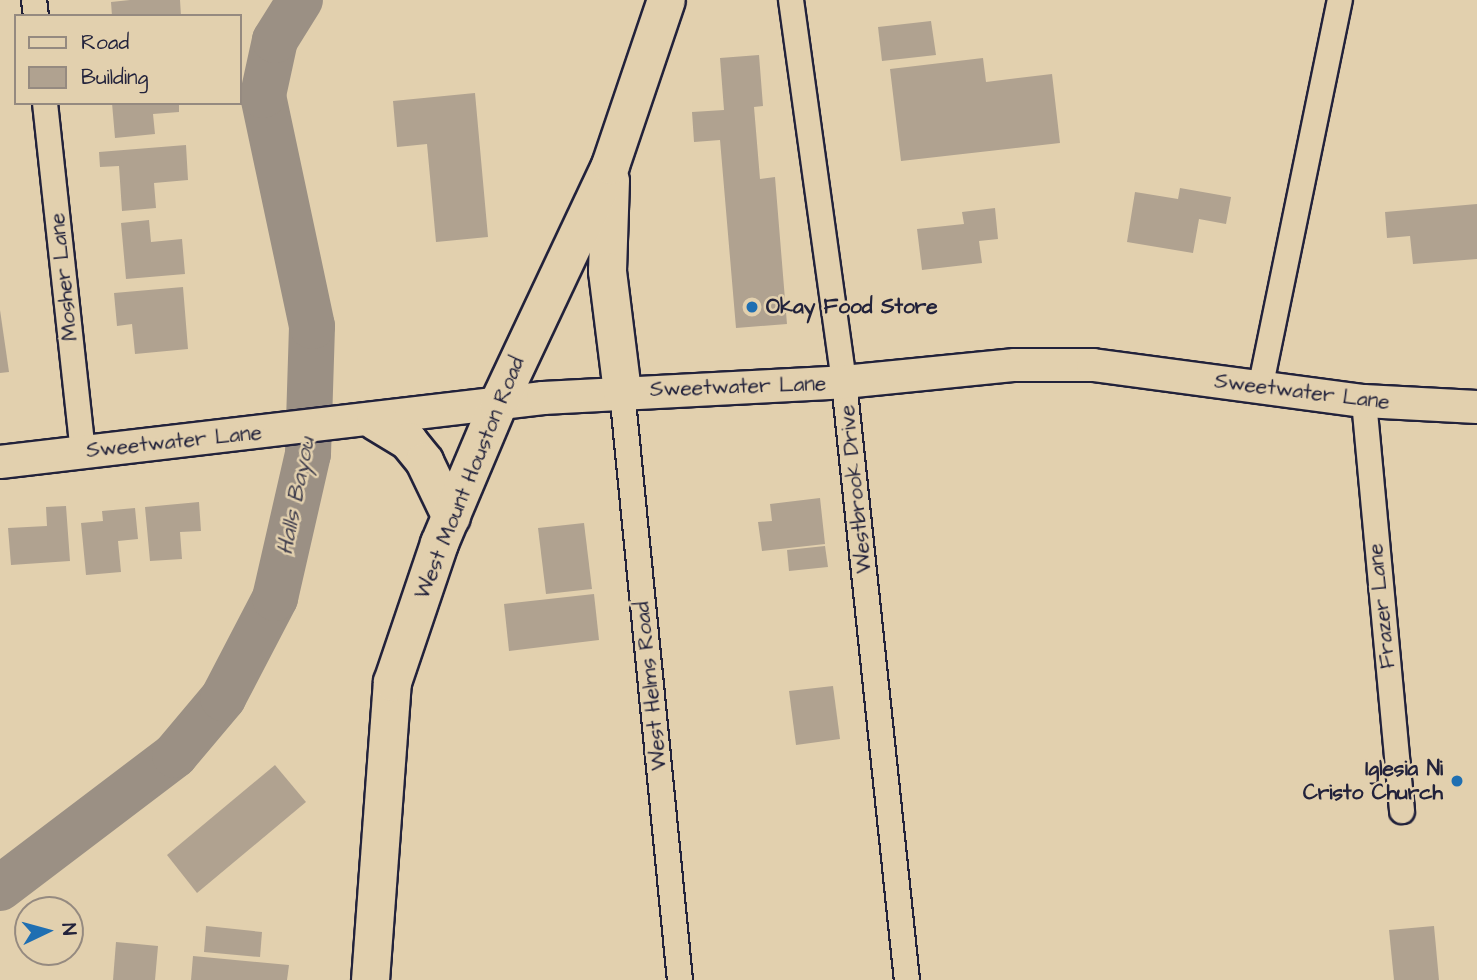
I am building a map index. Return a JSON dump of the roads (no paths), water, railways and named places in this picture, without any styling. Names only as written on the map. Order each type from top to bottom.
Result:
[{"type":"main road","name":"West Mount Houston Road","points":[[370,980],[392,682],[445,530],[498,403],[610,165],[666,0]]},
{"type":"main road","points":[[610,165],[607,271],[622,391]]},
{"type":"main road","points":[[374,421],[408,441],[424,461],[445,530]]},
{"type":"street","name":"Westbrook Drive","points":[[792,0],[844,382],[907,980]]},
{"type":"street","points":[[1260,389],[1340,0]]},
{"type":"street","name":"Mosher Lane","points":[[45,105],[83,452]]},
{"type":"street","name":"Sweetwater Lane","points":[[0,462],[374,421],[498,403],[622,391],[844,382],[1015,365],[1093,365],[1364,401],[1477,407]]},
{"type":"street","name":"West Helms Road","points":[[622,391],[680,980]]},
{"type":"street","name":"Frazer Lane","points":[[1364,401],[1402,811]]},
{"type":"waterway","name":"Halls Bayou","points":[[0,888],[175,755],[223,698],[275,598],[308,454],[312,326],[263,95],[275,40],[300,0]]},
{"type":"place","name":"Okay Food Store","points":[[752,307]]},
{"type":"place","name":"Iglesia Ni Cristo Church","points":[[1457,781]]}]
